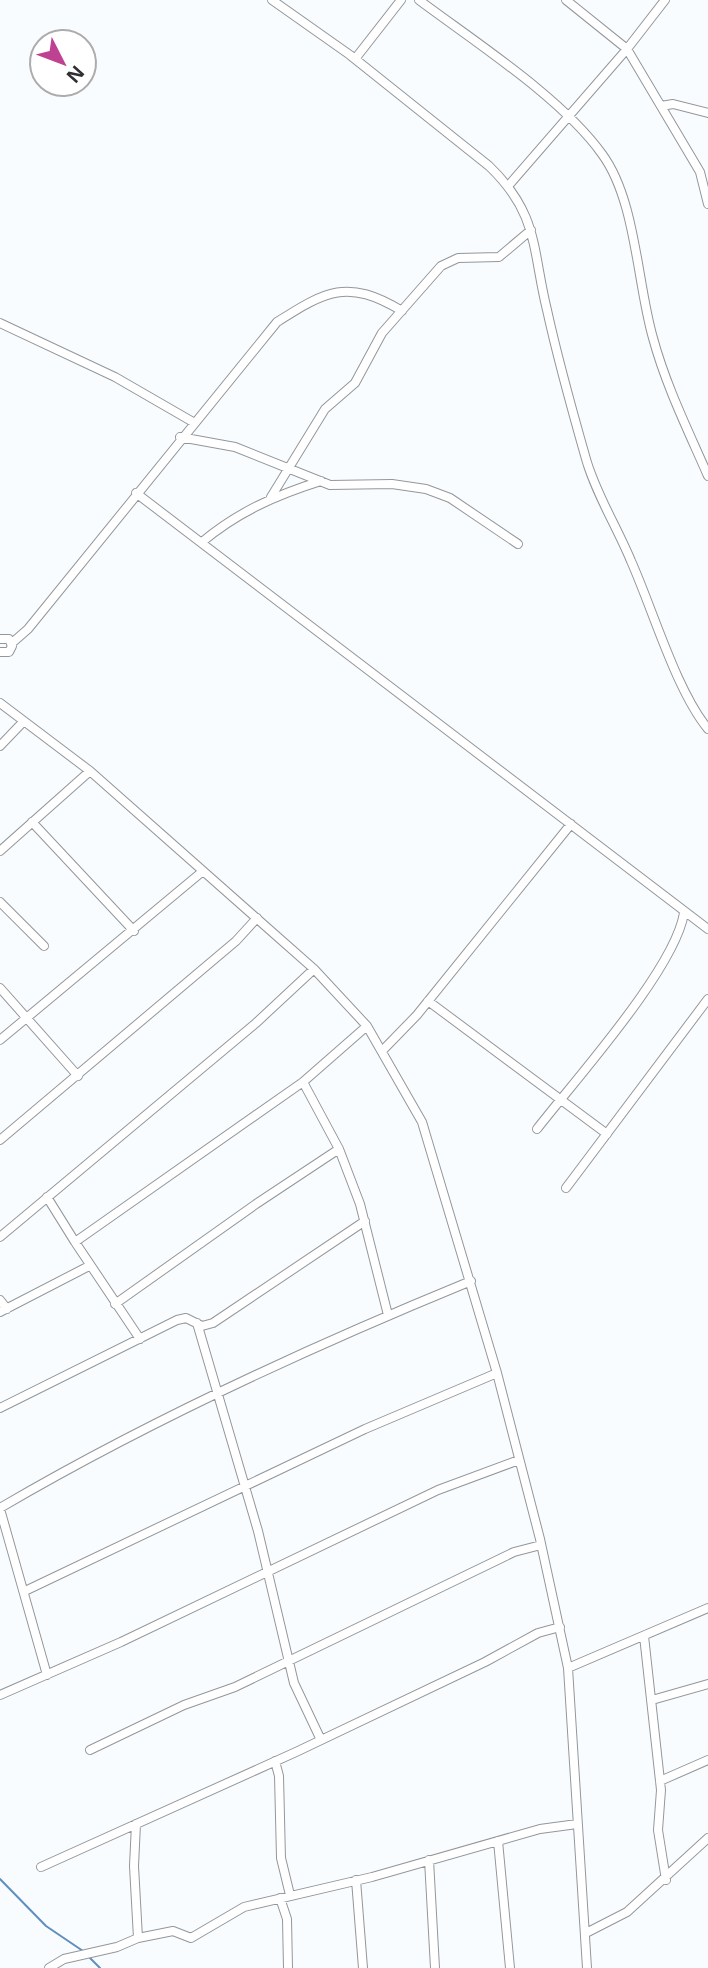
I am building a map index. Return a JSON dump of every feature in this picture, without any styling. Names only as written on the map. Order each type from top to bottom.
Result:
[{"type":"street","points":[[272,0],[355,59],[509,185],[524,210],[531,230],[546,309],[587,462],[650,603],[693,710],[708,729]]},
{"type":"street","points":[[355,59],[401,0]]},
{"type":"street","points":[[419,0],[568,115],[604,155],[617,180],[634,244],[652,335],[667,384],[708,476]]},
{"type":"street","points":[[566,0],[627,49],[700,172],[708,204]]},
{"type":"street","points":[[509,185],[627,49],[665,0]]},
{"type":"street","points":[[661,106],[673,104],[708,113]]},
{"type":"street","points":[[271,497],[325,409],[355,383],[373,346],[401,311],[449,260],[499,257],[531,230]]},
{"type":"street","points":[[1,655],[10,650],[12,643],[28,629],[180,437],[277,322],[320,295],[362,293],[401,311]]},
{"type":"street","points":[[0,323],[114,377],[193,422]]},
{"type":"street","points":[[180,437],[235,447],[321,481],[347,486],[392,484],[426,489],[450,498],[518,544]]},
{"type":"street","points":[[202,542],[220,527],[271,497],[321,481]]},
{"type":"street","points":[[136,493],[708,929]]},
{"type":"street","points":[[0,639],[6,638],[12,643]]},
{"type":"street","points":[[0,703],[90,771],[314,969],[367,1026],[422,1122],[497,1373],[541,1545],[568,1668],[587,1968]]},
{"type":"street","points":[[0,746],[23,722]]},
{"type":"street","points":[[0,851],[90,771]]},
{"type":"street","points":[[32,821],[134,930]]},
{"type":"street","points":[[382,1051],[428,1001],[571,824]]},
{"type":"street","points":[[0,1040],[203,871]]},
{"type":"street","points":[[0,902],[44,946]]},
{"type":"street","points":[[537,1129],[665,959],[679,933],[684,913]]},
{"type":"street","points":[[0,1140],[236,941],[257,918]]},
{"type":"street","points":[[0,1237],[256,1023],[314,969]]},
{"type":"street","points":[[0,988],[78,1076]]},
{"type":"street","points":[[566,1188],[708,999]]},
{"type":"street","points":[[428,1001],[607,1134]]},
{"type":"street","points":[[75,1242],[303,1082],[367,1026]]},
{"type":"street","points":[[303,1082],[339,1149],[365,1221],[388,1315]]},
{"type":"street","points":[[116,1304],[256,1204],[339,1149]]},
{"type":"street","points":[[47,1197],[89,1266],[140,1339]]},
{"type":"street","points":[[0,1408],[177,1320],[186,1318],[202,1326],[213,1323],[365,1221]]},
{"type":"street","points":[[0,1300],[3,1310],[89,1266]]},
{"type":"street","points":[[47,1675],[0,1509],[98,1451],[388,1315],[471,1281]]},
{"type":"street","points":[[197,1323],[268,1570],[294,1683],[321,1740]]},
{"type":"street","points":[[24,1591],[365,1429],[497,1373]]},
{"type":"street","points":[[0,1695],[438,1490],[519,1460]]},
{"type":"street","points":[[90,1750],[290,1660],[514,1552],[541,1545]]},
{"type":"street","points":[[568,1668],[708,1608]]},
{"type":"street","points":[[41,1867],[321,1740],[538,1633],[560,1627]]},
{"type":"street","points":[[644,1636],[660,1781],[658,1819],[666,1880]]},
{"type":"street","points":[[652,1700],[708,1684]]},
{"type":"street","points":[[660,1781],[708,1760]]},
{"type":"street","points":[[275,1761],[279,1776],[281,1858],[290,1895]]},
{"type":"street","points":[[136,1824],[134,1866],[138,1938]]},
{"type":"street","points":[[49,1968],[64,1959],[117,1947],[138,1938],[173,1931],[191,1938],[244,1907],[356,1880],[540,1829],[577,1824]]},
{"type":"street","points":[[586,1933],[627,1912],[666,1880],[708,1839]]},
{"type":"street","points":[[498,1841],[510,1968]]},
{"type":"street","points":[[429,1860],[435,1968]]},
{"type":"street","points":[[356,1880],[363,1968]]},
{"type":"street","points":[[280,1898],[287,1919],[288,1968]]},
{"type":"waterway","points":[[0,1879],[46,1926],[83,1951]]},
{"type":"waterway","points":[[90,1958],[100,1968]]}]
